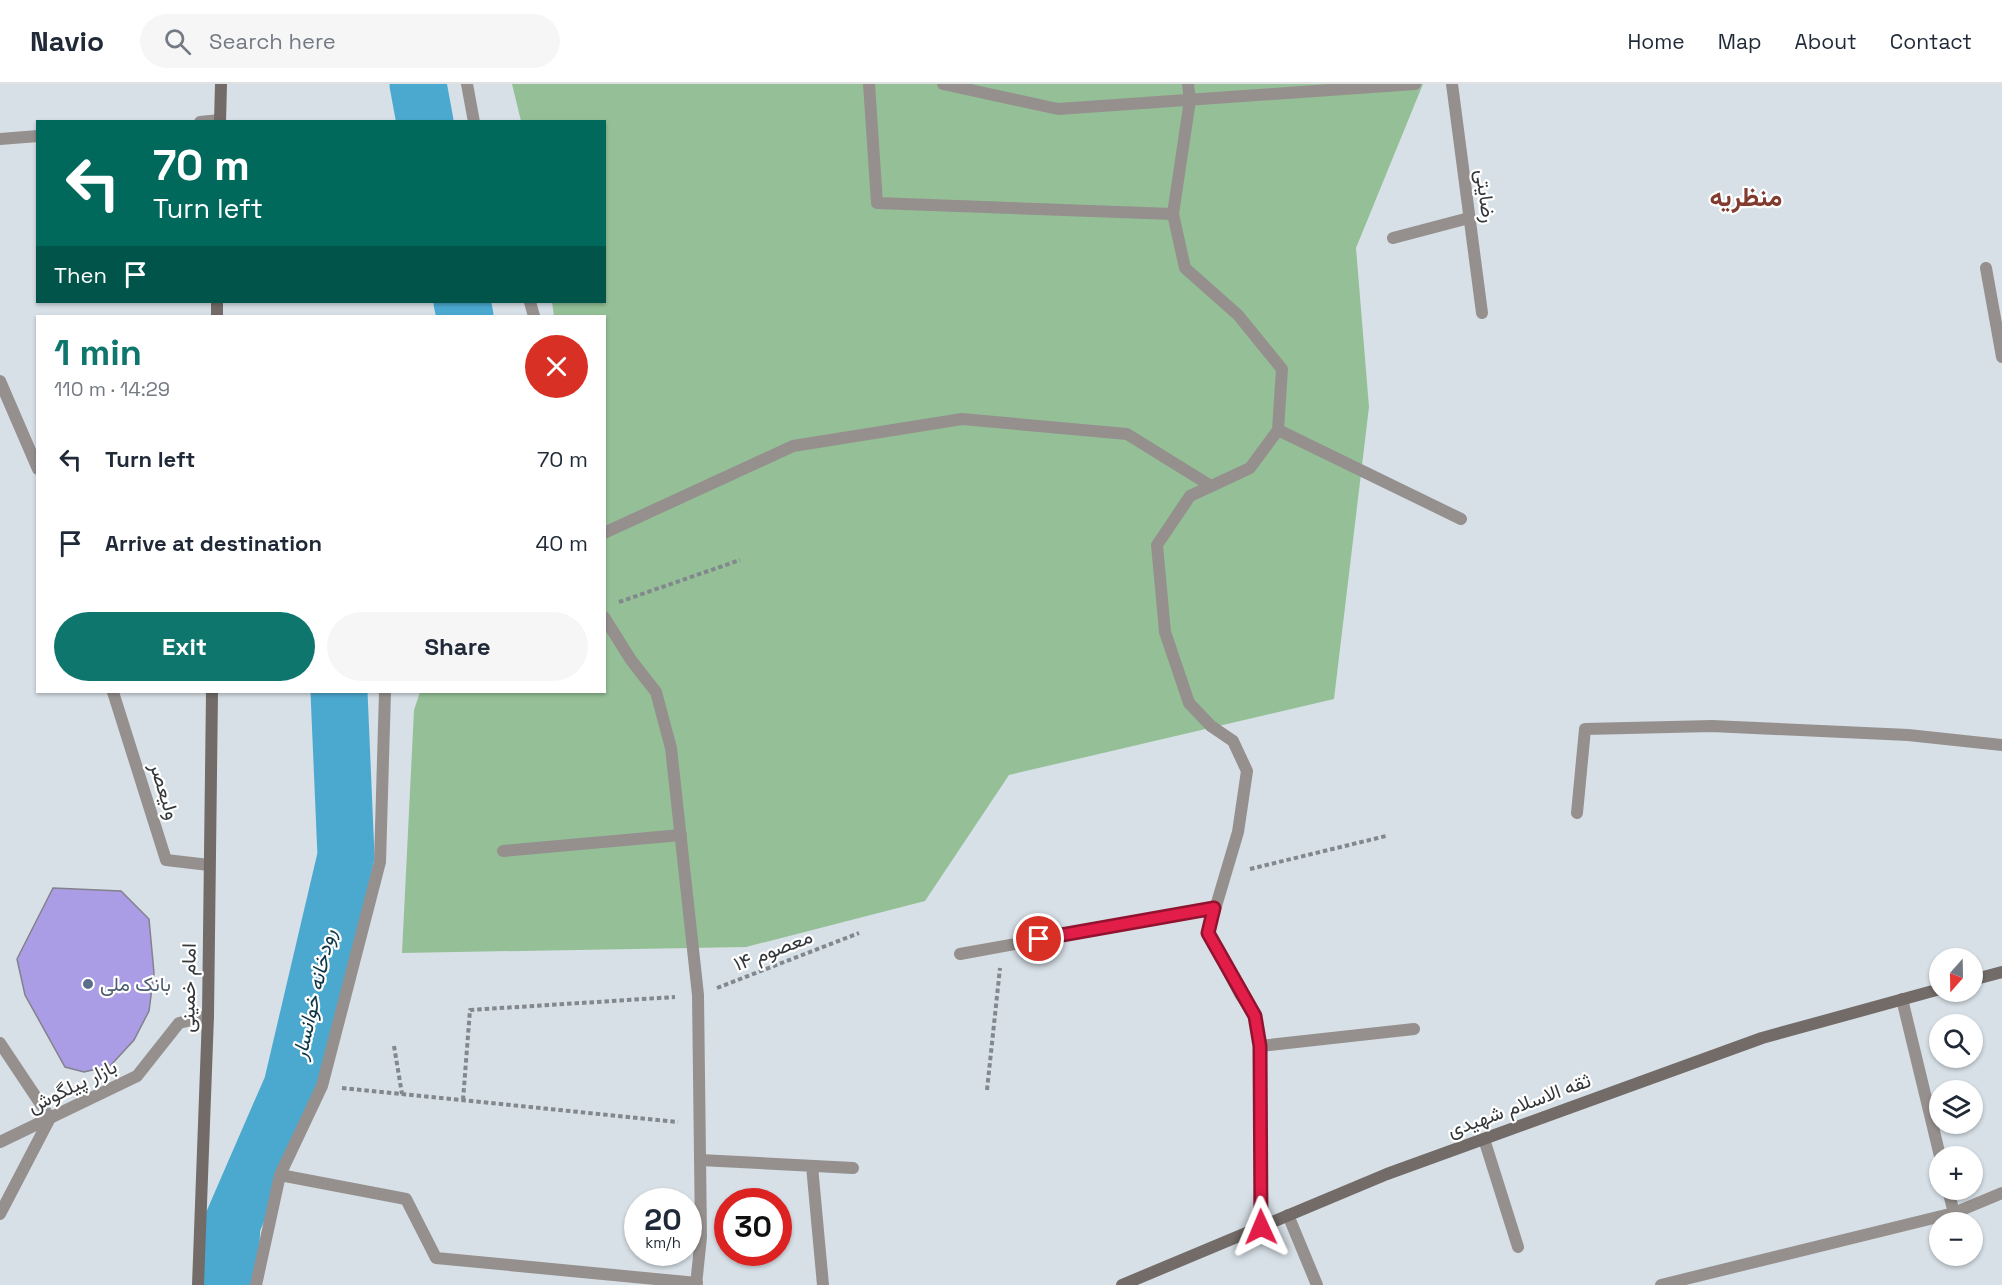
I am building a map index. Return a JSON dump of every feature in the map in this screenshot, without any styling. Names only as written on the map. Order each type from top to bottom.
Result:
[{"type":"main road","points":[[220,120],[221,84]]},
{"type":"main road","name":"امام خمینی","points":[[198,1285],[208,1016],[212,693]]},
{"type":"main road","points":[[1983,977],[2002,972]]},
{"type":"main road","name":"ثقه الاسلام شهیدی","points":[[1122,1285],[1387,1174],[1762,1038],[1929,992]]},
{"type":"street","points":[[467,84],[474,120]]},
{"type":"street","points":[[869,84],[877,203],[1173,214]]},
{"type":"street","points":[[943,84],[1058,109],[1415,84]]},
{"type":"street","points":[[1188,84],[1190,100],[1173,214],[1185,268],[1238,315],[1282,369],[1278,430],[1250,468],[1190,496],[1157,545],[1165,632],[1188,703],[1211,726],[1233,741],[1246,771],[1238,832],[1208,933],[1234,984],[1255,1016],[1260,1046],[1261,1227]]},
{"type":"street","name":"رضایتی","points":[[1452,84],[1482,313]]},
{"type":"street","points":[[0,139],[36,136]]},
{"type":"street","points":[[1393,238],[1469,218]]},
{"type":"street","points":[[1986,268],[2002,357]]},
{"type":"street","points":[[0,381],[36,463]]},
{"type":"street","points":[[606,532],[793,446],[962,419],[1127,434],[1211,486]]},
{"type":"street","points":[[1278,430],[1461,519]]},
{"type":"street","points":[[280,1175],[406,1199],[436,1258],[697,1284],[700,1237],[698,995],[671,748],[656,692],[631,660],[606,620]]},
{"type":"street","name":"ولیعصر","points":[[113,693],[166,860],[209,865]]},
{"type":"street","points":[[256,1285],[280,1175],[322,1086],[380,862],[385,693]]},
{"type":"street","points":[[1577,813],[1585,729],[1712,726],[1908,735],[2002,745]]},
{"type":"street","points":[[503,851],[681,835]]},
{"type":"street","points":[[960,954],[1214,908]]},
{"type":"street","points":[[1902,999],[1938,1146]]},
{"type":"street","name":"بازار پیلگوش","points":[[0,1142],[136,1076],[179,1023],[208,1016]]},
{"type":"street","points":[[1260,1046],[1414,1029]]},
{"type":"street","points":[[0,1043],[50,1118],[0,1214]]},
{"type":"street","points":[[1484,1139],[1518,1247]]},
{"type":"street","points":[[700,1161],[853,1168]]},
{"type":"street","points":[[812,1166],[823,1285]]},
{"type":"street","points":[[1956,1212],[2002,1193]]},
{"type":"street","points":[[1288,1215],[1317,1285]]},
{"type":"street","points":[[1661,1285],[1929,1219]]},
{"type":"path","points":[[616,603],[740,560]]},
{"type":"path","points":[[1224,875],[1386,836]]},
{"type":"path","name":"۱۴ معصوم","points":[[464,1100],[470,1010],[698,995],[859,933]]},
{"type":"path","points":[[987,1090],[1002,946]]},
{"type":"path","points":[[394,1046],[402,1094]]},
{"type":"path","points":[[322,1086],[699,1124]]},
{"type":"green space","points":[[512,84],[1423,84],[1356,248],[1369,407],[1334,699],[1009,775],[925,901],[746,947],[402,953],[414,710],[420,693],[606,693],[606,315],[554,315],[552,303],[606,303],[606,120],[521,120]]},
{"type":"building","name":"بانک ملی","points":[[53,888],[121,891],[149,919],[154,973],[149,1011],[134,1040],[110,1066],[84,1072],[65,1067],[25,995],[17,959]]},
{"type":"waterway","name":"رودخانه خوانسار","points":[[418,84],[425,120]]},
{"type":"waterway","name":"رودخانه خوانسار","points":[[462,303],[465,315]]},
{"type":"waterway","name":"رودخانه خوانسار","points":[[229,1285],[232,1224],[292,1086],[346,856],[339,693]]},
{"type":"place","name":"بانک ملی","points":[[88,984]]},
{"type":"district","name":"منظریه","points":[[1746,197]]},
{"type":"route","points":[[1039,939],[1214,908],[1208,933],[1223,964],[1255,1016],[1260,1046],[1262,1077],[1259,1131],[1261,1227]]}]
